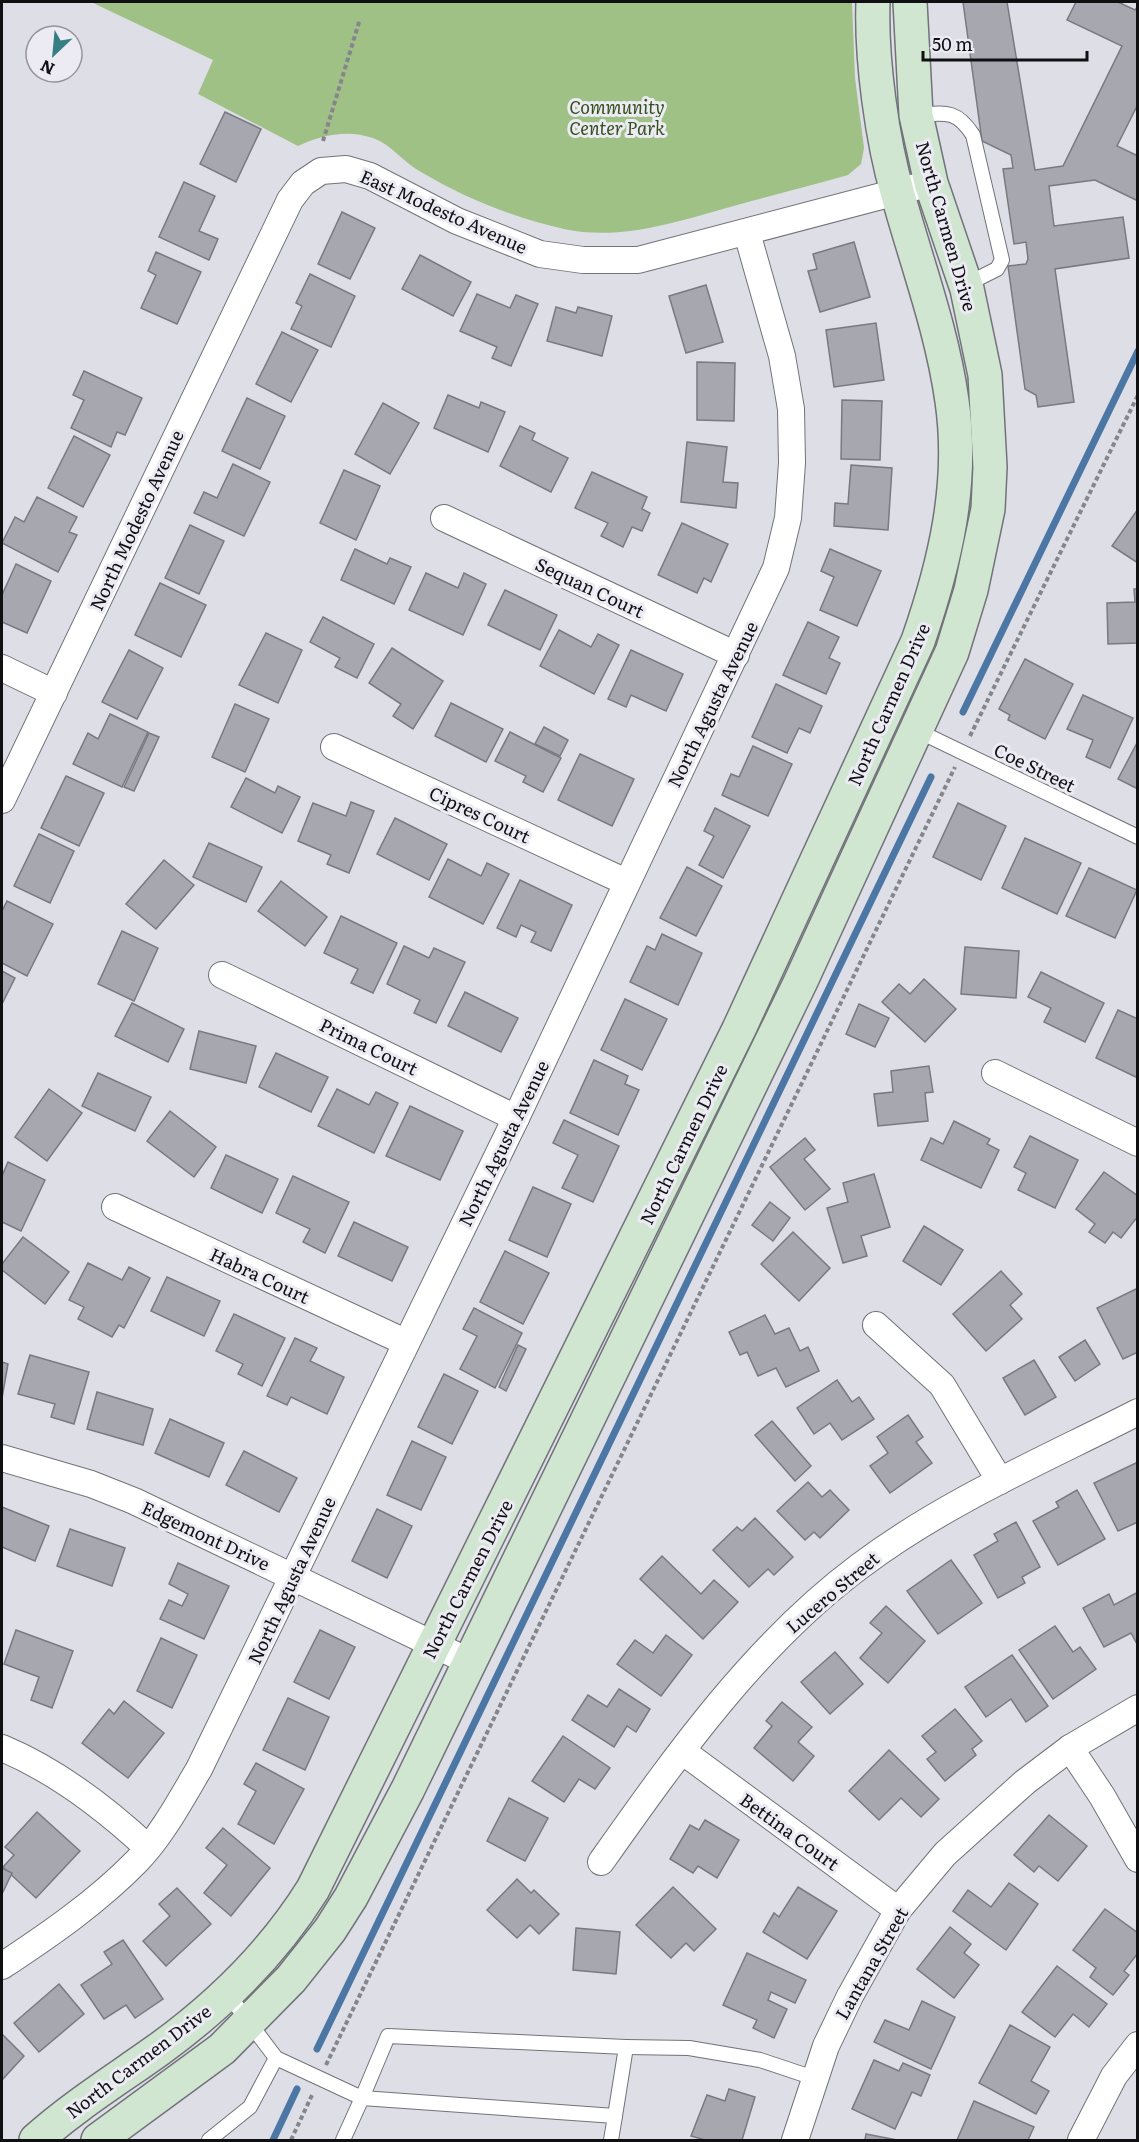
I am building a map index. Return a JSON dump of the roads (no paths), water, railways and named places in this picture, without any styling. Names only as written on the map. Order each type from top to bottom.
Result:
[{"type":"main road","name":"North Carmen Drive","points":[[36,2140],[86,2099],[158,2050],[227,1993],[260,1962],[313,1889],[768,968],[890,704],[938,584],[953,506],[956,470],[953,403],[931,300],[897,193],[876,66],[873,2]]},
{"type":"main road","name":"North Carmen Drive","points":[[98,2140],[222,2049],[291,1979],[330,1930],[351,1897],[408,1789],[468,1661],[785,1013],[952,652],[970,590],[988,509],[990,467],[988,405],[983,365],[965,285],[931,183],[916,115],[910,2]]},
{"type":"street","name":"East Modesto Avenue","points":[[270,239],[290,200],[303,183],[321,171],[346,169],[370,176],[457,221],[540,254],[583,260],[638,260],[931,183]]},
{"type":"street","name":"North Agusta Avenue","points":[[2,1966],[48,1936],[136,1862],[174,1811],[199,1769],[516,1118],[626,882],[764,599],[784,543],[792,463],[790,409],[782,356],[747,233]]},
{"type":"street","name":"North Modesto Avenue","points":[[2,801],[270,239]]},
{"type":"street","name":"Sequan Court","points":[[444,518],[736,655]]},
{"type":"street","points":[[2,669],[54,693]]},
{"type":"street","name":"Cipres Court","points":[[334,747],[626,882]]},
{"type":"street","name":"Prima Court","points":[[222,975],[516,1118]]},
{"type":"street","points":[[995,1073],[1137,1143]]},
{"type":"street","name":"Habra Court","points":[[115,1207],[405,1342]]},
{"type":"street","points":[[876,1325],[942,1385],[1000,1481]]},
{"type":"street","name":"Lucero Street","points":[[601,1862],[682,1751],[779,1638],[810,1607],[888,1545],[940,1512],[1137,1412]]},
{"type":"street","name":"Edgemont Drive","points":[[2,1458],[91,1484],[292,1575],[434,1647],[468,1661]]},
{"type":"street","name":"Lantana Street","points":[[795,2140],[826,2046],[850,1996],[898,1910],[945,1854],[1025,1782],[1070,1748],[1137,1708]]},
{"type":"street","points":[[2,1748],[30,1761],[81,1792],[116,1818],[148,1848]]},
{"type":"street","points":[[1070,1748],[1102,1796],[1137,1859]]},
{"type":"street","name":"Bettina Court","points":[[682,1751],[898,1910]]},
{"type":"street","points":[[1082,2140],[1114,2076],[1137,2045]]},
{"type":"lane","points":[[916,115],[949,112],[964,121],[973,135],[1002,260],[997,269],[965,285]]},
{"type":"lane","name":"Coe Street","points":[[916,730],[1137,837]]},
{"type":"lane","points":[[227,1993],[276,2058],[362,2098],[615,2116]]},
{"type":"lane","points":[[343,2140],[387,2036],[701,2050],[760,2060],[814,2078]]},
{"type":"lane","points":[[611,2140],[626,2047]]},
{"type":"lane","points":[[209,2140],[250,2107],[276,2058]]},
{"type":"waterway","points":[[963,712],[1138,351]]},
{"type":"waterway","points":[[317,2049],[931,777]]},
{"type":"waterway","points":[[273,2140],[297,2089]]},
{"type":"park label","name":"Community Center Park","points":[[617,116]]}]
